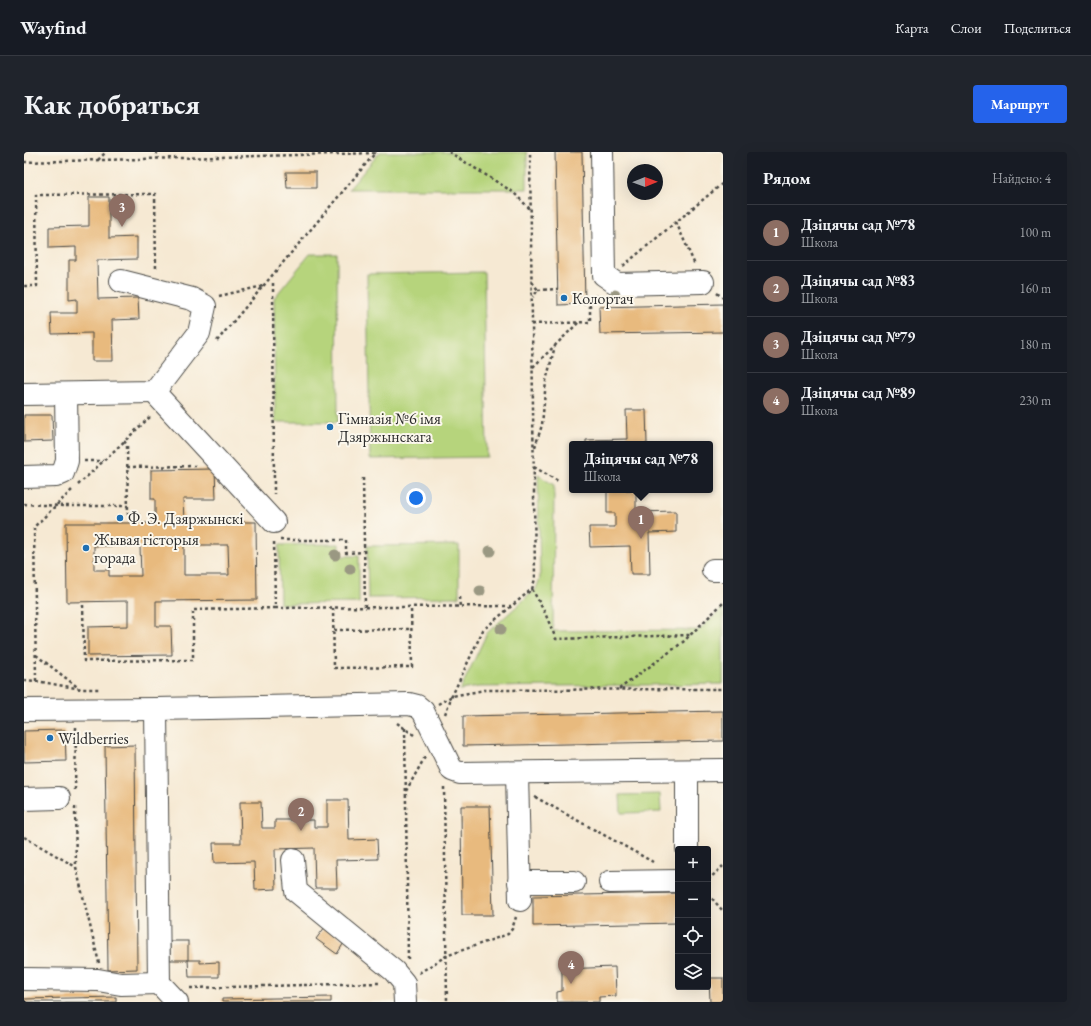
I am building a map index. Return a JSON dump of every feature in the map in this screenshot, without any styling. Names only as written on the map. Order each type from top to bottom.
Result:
[{"type":"lane","points":[[602,152],[604,275],[617,284],[703,282]]},
{"type":"lane","points":[[121,282],[192,299],[212,301],[199,333],[159,397]]},
{"type":"lane","points":[[24,394],[159,397],[222,466],[274,531]]},
{"type":"lane","points":[[24,477],[56,476],[63,473],[67,461],[66,394]]},
{"type":"lane","points":[[24,710],[78,699],[156,709],[409,704],[416,706],[423,711],[452,770],[460,773],[517,780],[687,770],[723,770]]},
{"type":"lane","points":[[156,709],[159,983]]},
{"type":"lane","points":[[687,770],[687,846]]},
{"type":"lane","points":[[517,780],[520,891],[574,882]]},
{"type":"lane","points":[[24,799],[70,799]]},
{"type":"lane","points":[[293,860],[296,891],[394,970],[406,988]]},
{"type":"lane","points":[[610,882],[675,881]]},
{"type":"lane","points":[[24,979],[98,980],[121,984],[159,983],[181,995]]},
{"type":"path","points":[[97,160],[106,152]]},
{"type":"path","points":[[156,152],[160,158]]},
{"type":"path","points":[[24,162],[376,152]]},
{"type":"path","points":[[214,345],[376,152]]},
{"type":"path","points":[[449,152],[513,192],[531,210]]},
{"type":"path","points":[[443,720],[452,696],[483,630],[532,589],[535,579],[530,152]]},
{"type":"path","points":[[532,324],[590,322],[590,305],[609,278],[723,183]]},
{"type":"path","points":[[24,286],[37,286],[36,195],[155,194],[156,290]]},
{"type":"path","points":[[676,222],[703,282]]},
{"type":"path","points":[[532,281],[538,290]]},
{"type":"path","points":[[273,283],[275,608]]},
{"type":"path","points":[[212,301],[263,286]]},
{"type":"path","points":[[538,290],[558,289]]},
{"type":"path","points":[[532,298],[538,290]]},
{"type":"path","points":[[533,368],[579,322]]},
{"type":"path","points":[[534,449],[542,425],[546,381],[555,346]]},
{"type":"path","points":[[36,680],[34,527],[124,441],[159,397]]},
{"type":"path","points":[[124,441],[127,445],[128,515],[140,515],[140,523]]},
{"type":"path","points":[[127,467],[222,466]]},
{"type":"path","points":[[534,466],[558,481]]},
{"type":"path","points":[[363,478],[365,607]]},
{"type":"path","points":[[24,504],[56,506],[128,506]]},
{"type":"path","points":[[274,531],[346,540],[346,553],[364,552]]},
{"type":"path","points":[[532,589],[545,613],[556,639],[690,635]]},
{"type":"path","points":[[459,597],[460,607]]},
{"type":"path","points":[[618,690],[683,642],[723,603]]},
{"type":"path","points":[[83,605],[84,661],[193,660],[193,610],[511,606]]},
{"type":"path","points":[[333,608],[334,668],[412,668],[411,607]]},
{"type":"path","points":[[334,630],[411,629]]},
{"type":"path","points":[[36,655],[78,699],[70,799],[76,867],[99,962],[98,980]]},
{"type":"path","points":[[432,707],[452,696],[484,690],[723,689]]},
{"type":"path","points":[[393,721],[415,736]]},
{"type":"path","points":[[405,728],[406,988]]},
{"type":"path","points":[[406,791],[428,753]]},
{"type":"path","points":[[517,780],[657,864]]},
{"type":"path","points":[[444,782],[447,1002]]},
{"type":"path","points":[[24,837],[76,867]]},
{"type":"path","points":[[711,877],[723,866]]},
{"type":"path","points":[[711,897],[723,911]]},
{"type":"path","points":[[181,995],[192,989],[406,988],[446,956],[508,934],[512,929],[514,921]]},
{"type":"green space","points":[[380,152],[527,152],[527,189],[349,189]]},
{"type":"green space","points":[[310,254],[337,254],[338,422],[275,422],[274,298]]},
{"type":"green space","points":[[484,272],[487,457],[370,459],[367,274]]},
{"type":"green space","points":[[538,475],[554,485],[553,631],[699,630],[723,608],[723,684],[478,687],[460,690],[487,633],[536,589],[540,578]]},
{"type":"green space","points":[[339,544],[339,556],[359,556],[359,603],[280,604],[279,545]]},
{"type":"green space","points":[[459,545],[459,597],[368,598],[367,546]]},
{"type":"green space","points":[[660,794],[661,812],[621,813],[620,795]]},
{"type":"building","points":[[555,152],[582,152],[585,304],[558,305]]},
{"type":"building","points":[[286,172],[316,172],[316,188],[287,188]]},
{"type":"building","points":[[89,197],[109,197],[109,238],[137,237],[137,259],[97,260],[98,299],[138,298],[139,319],[112,320],[113,361],[92,361],[92,333],[52,334],[51,313],[77,313],[77,299],[69,300],[69,260],[76,260],[76,247],[49,248],[49,227],[89,226]]},
{"type":"building","points":[[723,304],[723,332],[600,334],[599,307]]},
{"type":"building","points":[[626,410],[646,410],[647,441],[586,441],[586,440],[627,439]]},
{"type":"building","points":[[24,415],[52,415],[53,441],[24,442]]},
{"type":"building","points":[[215,469],[216,499],[183,499],[184,522],[256,522],[257,600],[156,601],[156,626],[171,626],[172,655],[88,656],[88,627],[128,626],[128,601],[67,602],[66,523],[155,523],[155,499],[151,499],[151,470]],"holes":[[[184,545],[228,545],[229,575],[184,575]],[[94,546],[140,546],[141,576],[109,576],[109,570],[94,570]]]},
{"type":"building","points":[[607,493],[636,493],[636,512],[676,511],[676,532],[649,533],[650,574],[631,574],[630,546],[590,547],[589,527],[615,527],[615,513],[607,513]]},
{"type":"building","points":[[723,711],[723,741],[463,746],[463,716]]},
{"type":"building","points":[[65,730],[66,761],[24,762],[24,731]]},
{"type":"building","points":[[135,745],[137,969],[108,970],[105,746]]},
{"type":"building","points":[[327,800],[348,800],[349,840],[377,839],[378,859],[336,860],[337,888],[315,888],[314,848],[275,849],[276,889],[255,890],[254,862],[214,863],[213,843],[241,843],[240,802],[261,802],[262,828],[275,828],[275,820],[314,820],[314,827],[327,827]]},
{"type":"building","points":[[461,806],[490,806],[493,915],[462,915]]},
{"type":"building","points":[[675,893],[675,923],[533,926],[533,896]]},
{"type":"building","points":[[325,927],[345,941],[337,954],[316,939]]},
{"type":"building","points":[[170,941],[188,941],[188,960],[170,960]]},
{"type":"building","points":[[188,960],[200,960],[200,963],[219,962],[219,977],[189,977]]},
{"type":"building","points":[[615,967],[616,996],[599,997],[599,1002],[557,1002],[557,992],[562,991],[562,969]]},
{"type":"building","points":[[711,978],[723,978],[723,1002],[710,1002]]},
{"type":"building","points":[[116,997],[116,1002],[24,1002],[24,999]]},
{"type":"building","points":[[331,997],[331,1002],[222,1002],[222,999]]},
{"type":"place","name":"Дзіцячы сад №79","points":[[122,227]]},
{"type":"place","name":"Колортач","points":[[564,298]]},
{"type":"place","name":"Гімназія №6 імя Дзяржынскага","points":[[330,427]]},
{"type":"place","name":"Ф. Э. Дзяржынскі","points":[[120,518]]},
{"type":"place","name":"Дзіцячы сад №78","points":[[641,539]]},
{"type":"place","name":"Жывая гісторыя горада","points":[[86,548]]},
{"type":"place","name":"Wildberries","points":[[50,738]]},
{"type":"place","name":"Дзіцячы сад №83","points":[[301,831]]},
{"type":"place","name":"Дзіцячы сад №89","points":[[571,984]]}]
